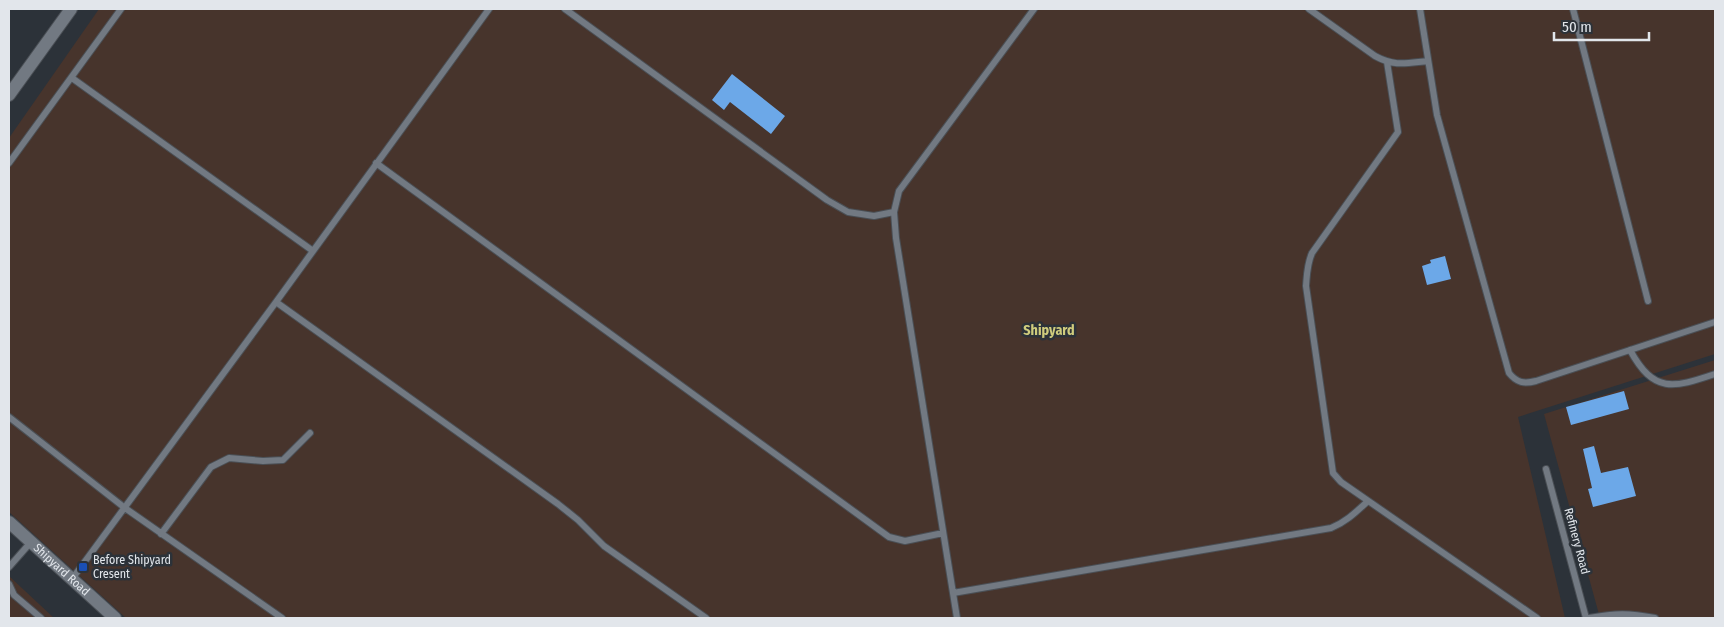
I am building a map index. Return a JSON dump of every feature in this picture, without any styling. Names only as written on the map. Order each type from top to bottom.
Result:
[{"type":"street","points":[[9,95],[71,9]]},
{"type":"street","name":"Shipyard Road","points":[[9,522],[115,618]]},
{"type":"lane","points":[[9,163],[121,9]]},
{"type":"lane","points":[[72,579],[489,9]]},
{"type":"lane","points":[[565,9],[827,200],[848,212],[874,216],[894,212]]},
{"type":"lane","points":[[957,618],[896,238],[894,212],[899,191],[1034,9]]},
{"type":"lane","points":[[1309,9],[1375,56],[1387,62],[1398,64],[1428,61]]},
{"type":"lane","points":[[1420,9],[1437,115],[1508,373],[1514,380],[1527,383],[1715,322]]},
{"type":"lane","points":[[1573,9],[1648,300]]},
{"type":"lane","points":[[1387,62],[1398,132],[1308,260],[1306,286],[1334,473],[1342,482],[1368,501],[1537,618]]},
{"type":"lane","points":[[72,78],[313,251]]},
{"type":"lane","points":[[376,163],[889,536],[905,541],[943,533]]},
{"type":"lane","points":[[276,302],[558,504],[578,520],[604,546],[706,618]]},
{"type":"lane","points":[[1630,350],[1640,367],[1650,377],[1660,383],[1670,385],[1685,384],[1715,374]]},
{"type":"lane","points":[[9,417],[125,508],[282,618]]},
{"type":"lane","points":[[161,534],[211,467],[229,458],[263,461],[283,460],[310,433]]},
{"type":"lane","name":"Refinery Road","points":[[1546,469],[1587,618]]},
{"type":"lane","points":[[953,593],[1331,528],[1351,517],[1368,501]]},
{"type":"lane","points":[[9,567],[31,542]]},
{"type":"lane","points":[[9,584],[14,595],[41,618]]},
{"type":"lane","points":[[1587,618],[1627,613],[1655,618]]},
{"type":"shaded area","points":[[99,9],[1715,9],[1715,354],[1518,417],[1565,618],[126,618],[9,512],[9,138]]},
{"type":"shaded area","points":[[1715,360],[1715,618],[1600,618],[1544,414]]},
{"type":"shaded area","points":[[9,576],[54,618],[9,618]]},
{"type":"building","points":[[732,74],[785,116],[771,134],[730,102],[724,110],[712,100]]},
{"type":"building","points":[[1445,256],[1451,279],[1427,285],[1422,266],[1431,263],[1430,260]]},
{"type":"building","points":[[1624,391],[1629,409],[1571,425],[1566,407]]},
{"type":"building","points":[[1594,446],[1601,473],[1628,467],[1636,496],[1593,507],[1588,489],[1592,488],[1583,449]]},
{"type":"place","name":"Before Shipyard Cresent","points":[[83,567]]},
{"type":"district","name":"Shipyard","points":[[1049,330]]}]
